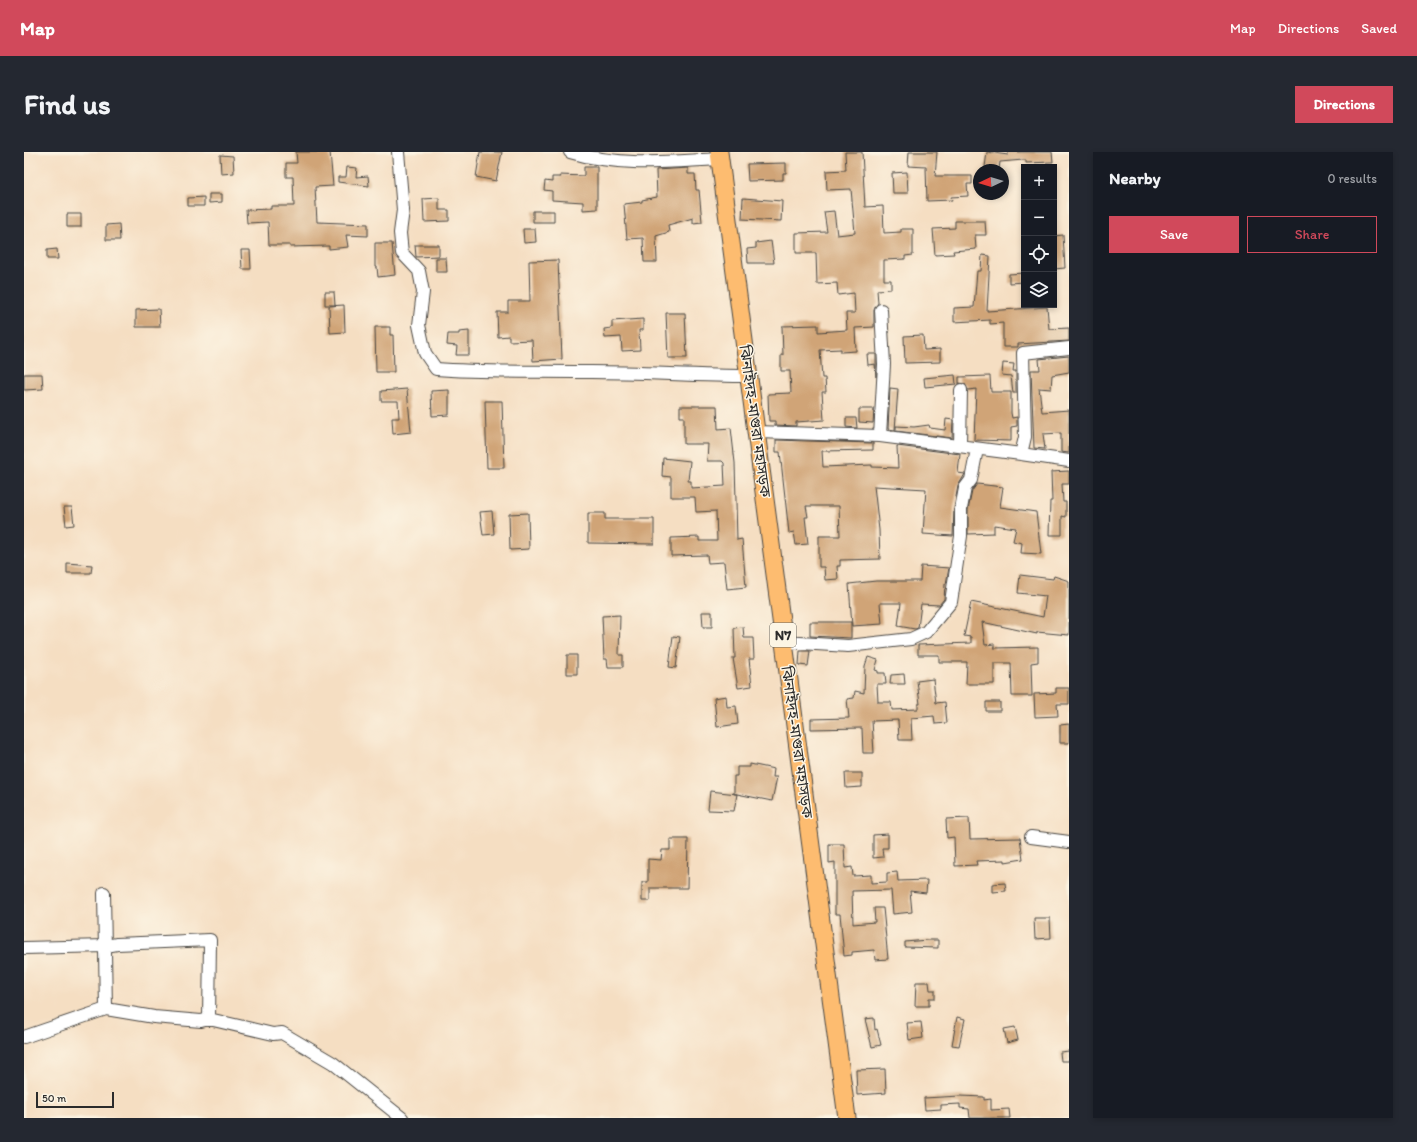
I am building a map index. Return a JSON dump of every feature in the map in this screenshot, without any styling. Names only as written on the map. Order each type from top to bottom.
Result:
[{"type":"highway","name":"ঝিনাইদহ-মাগুরা মহাসড়ক","points":[[720,155],[847,1118]]},
{"type":"street","points":[[398,152],[403,210],[400,233],[402,253],[419,271],[423,292],[419,325],[425,354],[436,369],[478,372],[592,372],[749,376]]},
{"type":"street","points":[[570,152],[591,158],[649,163],[720,155]]},
{"type":"street","points":[[880,436],[884,364],[881,310]]},
{"type":"street","points":[[1021,454],[1025,437],[1023,353],[1069,348]]},
{"type":"street","points":[[960,445],[961,390]]},
{"type":"street","points":[[756,432],[880,436],[960,445],[977,449],[1069,461]]},
{"type":"street","points":[[784,642],[848,646],[911,639],[926,632],[951,602],[961,536],[961,508],[965,488],[971,480],[977,449]]},
{"type":"street","points":[[1031,837],[1069,842]]},
{"type":"street","points":[[104,893],[106,1008]]},
{"type":"street","points":[[24,948],[106,946],[117,944],[210,940],[209,1019]]},
{"type":"street","points":[[24,1037],[106,1008],[154,1017],[201,1021],[209,1019],[273,1034],[282,1033],[333,1063],[402,1118]]},
{"type":"building","points":[[296,152],[330,152],[333,186],[315,187],[317,222],[368,224],[368,236],[346,235],[348,247],[329,249],[329,246],[290,247],[290,245],[269,245],[268,222],[247,223],[246,210],[271,209],[271,206],[294,206],[293,177],[286,177],[286,163],[297,163]]},
{"type":"building","points":[[480,152],[502,152],[496,181],[476,177]]},
{"type":"building","points":[[845,152],[862,152],[865,207],[883,206],[884,233],[901,232],[901,229],[913,229],[913,255],[905,256],[905,259],[884,260],[884,280],[891,280],[891,289],[877,290],[878,303],[874,310],[874,327],[855,328],[856,351],[841,352],[841,349],[820,350],[822,378],[825,378],[826,392],[822,392],[824,420],[796,422],[796,426],[775,425],[775,421],[769,421],[768,394],[791,393],[790,371],[781,371],[781,355],[783,355],[782,326],[818,325],[818,332],[847,330],[846,313],[855,313],[854,293],[838,295],[837,283],[817,284],[816,253],[796,253],[796,233],[827,232],[824,212],[834,211],[837,235],[855,233],[851,189],[827,190],[826,171],[846,170]]},
{"type":"building","points":[[909,152],[937,152],[935,176],[972,176],[972,184],[967,184],[968,196],[951,197],[952,200],[927,201],[926,167],[908,166]]},
{"type":"building","points":[[987,152],[1008,155],[1008,152],[1052,152],[1053,162],[1026,163],[1026,160],[1023,160],[1000,162],[1000,164],[985,164]]},
{"type":"building","points":[[220,155],[233,156],[234,173],[221,174]]},
{"type":"building","points":[[786,163],[786,173],[783,173],[783,180],[748,181],[747,164]]},
{"type":"building","points":[[347,167],[357,168],[356,177],[368,176],[369,186],[338,182],[338,177],[346,177]]},
{"type":"building","points":[[584,167],[597,167],[597,209],[583,210],[583,202],[552,200],[552,191],[544,190],[545,181],[552,182],[552,177],[561,177],[560,175],[584,176]]},
{"type":"building","points":[[688,168],[688,174],[695,174],[696,190],[699,190],[702,222],[693,223],[693,218],[668,225],[669,232],[656,236],[657,262],[644,262],[643,238],[627,239],[624,204],[642,202],[642,200],[657,197],[656,170]]},
{"type":"building","points":[[907,172],[908,193],[893,193],[892,173]]},
{"type":"building","points":[[209,194],[222,194],[222,202],[209,203]]},
{"type":"building","points":[[204,197],[204,206],[188,206],[188,198]]},
{"type":"building","points":[[439,198],[439,210],[449,210],[449,221],[424,222],[423,199]]},
{"type":"building","points":[[743,198],[782,201],[781,221],[742,219]]},
{"type":"building","points":[[533,211],[554,211],[554,222],[533,222]]},
{"type":"building","points":[[67,214],[81,214],[81,227],[67,227]]},
{"type":"building","points":[[955,221],[985,221],[986,235],[975,235],[976,249],[953,251],[954,254],[935,255],[933,229],[955,228]]},
{"type":"building","points":[[119,224],[120,240],[106,240],[106,225]]},
{"type":"building","points":[[523,229],[535,229],[536,242],[524,243]]},
{"type":"building","points":[[1063,235],[1065,268],[1057,269],[1057,236]]},
{"type":"building","points":[[771,241],[774,263],[748,263],[747,249],[756,248],[756,243]]},
{"type":"building","points":[[375,243],[392,243],[395,275],[378,277],[377,267],[375,267]]},
{"type":"building","points":[[415,245],[439,245],[439,256],[416,257]]},
{"type":"building","points":[[57,249],[58,259],[47,259],[47,250]]},
{"type":"building","points":[[241,250],[250,250],[251,269],[242,269]]},
{"type":"building","points":[[982,255],[990,256],[987,311],[1047,308],[1049,329],[1069,328],[1069,341],[1018,344],[1018,347],[1003,347],[1003,323],[990,324],[990,320],[954,322],[954,308],[974,307],[977,271],[981,271]]},
{"type":"building","points":[[436,258],[446,258],[447,272],[436,272]]},
{"type":"building","points":[[558,260],[562,359],[533,361],[532,340],[509,341],[509,336],[498,337],[497,312],[508,312],[508,301],[530,301],[529,261]]},
{"type":"building","points":[[1021,273],[1021,282],[1009,283],[1009,274]]},
{"type":"building","points":[[325,292],[334,292],[335,305],[325,305]]},
{"type":"building","points":[[344,305],[345,332],[330,333],[329,306]]},
{"type":"building","points":[[159,309],[160,327],[136,327],[136,310]]},
{"type":"building","points":[[666,313],[685,313],[687,358],[668,358]]},
{"type":"building","points":[[643,319],[643,330],[639,330],[640,350],[622,351],[621,337],[605,338],[604,329],[612,328],[612,321]]},
{"type":"building","points":[[375,327],[390,327],[390,335],[393,335],[394,372],[376,372]]},
{"type":"building","points":[[469,331],[469,355],[456,355],[457,346],[447,345],[448,334],[459,334],[459,332]]},
{"type":"building","points":[[923,335],[924,350],[940,349],[940,362],[905,363],[904,336]]},
{"type":"building","points":[[867,354],[876,354],[876,377],[875,364],[868,365]]},
{"type":"building","points":[[1069,356],[1069,372],[1052,375],[1051,389],[1039,388],[1042,412],[1069,410],[1069,453],[1061,452],[1061,433],[1043,434],[1045,449],[1034,448],[1031,370],[1040,370],[1039,359]]},
{"type":"building","points":[[1003,363],[1014,364],[1013,371],[1016,371],[1016,393],[1013,393],[1011,376],[1002,375]]},
{"type":"building","points":[[24,374],[42,374],[43,389],[24,390]]},
{"type":"building","points":[[955,375],[956,384],[925,387],[924,378]]},
{"type":"building","points":[[990,376],[991,392],[1011,392],[1011,413],[1012,418],[1017,417],[1017,426],[1011,427],[1011,441],[974,440],[976,389],[968,390],[965,384],[959,383],[959,377]]},
{"type":"building","points":[[890,388],[898,389],[895,430],[888,429]]},
{"type":"building","points":[[407,389],[411,432],[393,434],[392,418],[399,418],[398,401],[381,401],[381,391]]},
{"type":"building","points":[[449,390],[449,415],[432,416],[431,391]]},
{"type":"building","points":[[485,401],[502,401],[504,468],[487,468]]},
{"type":"building","points":[[680,406],[717,406],[718,429],[731,428],[735,463],[737,540],[742,539],[746,587],[727,589],[724,562],[708,563],[707,555],[671,556],[671,538],[699,537],[699,541],[717,541],[716,511],[696,512],[695,497],[671,497],[671,477],[662,476],[663,458],[690,461],[688,481],[691,481],[691,488],[725,486],[724,463],[722,461],[707,461],[708,444],[684,444],[684,417],[680,417]]},
{"type":"building","points":[[859,409],[874,409],[873,423],[859,422]]},
{"type":"building","points":[[846,418],[856,418],[857,428],[846,427]]},
{"type":"building","points":[[946,419],[953,420],[952,438],[896,431],[896,426],[914,427],[929,425],[930,428],[945,430]]},
{"type":"building","points":[[776,440],[873,443],[873,450],[822,451],[823,467],[872,465],[872,467],[898,468],[897,446],[960,454],[958,473],[965,474],[958,486],[954,508],[953,536],[923,534],[926,489],[874,486],[879,530],[880,559],[840,560],[840,566],[837,566],[838,579],[825,580],[824,567],[819,567],[819,536],[840,536],[839,506],[806,506],[808,517],[805,517],[808,544],[796,545],[794,532],[789,533],[780,452],[776,452]]},
{"type":"building","points":[[1069,471],[1069,484],[1062,484],[1063,502],[1066,502],[1066,517],[1062,516],[1062,535],[1049,535],[1050,501],[1052,501],[1051,472]]},
{"type":"building","points":[[977,484],[1003,487],[1000,507],[1036,512],[1041,554],[1021,553],[1022,543],[1013,541],[1016,528],[994,525],[994,533],[968,534],[968,510],[972,491]]},
{"type":"building","points":[[64,507],[72,507],[74,525],[66,526]]},
{"type":"building","points":[[492,511],[494,534],[483,535],[480,512]]},
{"type":"building","points":[[528,513],[529,549],[510,550],[509,514]]},
{"type":"building","points":[[588,513],[605,513],[605,519],[654,519],[654,544],[588,543]]},
{"type":"building","points":[[67,563],[92,565],[91,573],[67,573]]},
{"type":"building","points":[[921,566],[949,568],[945,584],[944,599],[939,605],[921,604],[918,628],[915,629],[898,626],[901,603],[880,603],[882,624],[852,626],[849,584],[876,581],[920,581]]},
{"type":"building","points":[[1020,575],[1053,579],[1054,576],[1069,581],[1069,635],[1037,632],[1037,634],[982,622],[985,645],[994,644],[994,648],[1038,647],[1038,662],[1031,663],[1032,696],[1012,696],[1011,663],[994,663],[994,684],[966,684],[967,662],[939,662],[939,655],[918,655],[918,645],[971,643],[971,637],[964,636],[971,602],[1043,617],[1046,596],[1018,593]]},
{"type":"building","points":[[702,612],[712,612],[712,627],[703,627]]},
{"type":"building","points":[[620,615],[619,655],[623,655],[623,667],[608,667],[607,659],[604,659],[602,616]]},
{"type":"building","points":[[810,622],[851,622],[851,638],[810,636]]},
{"type":"building","points":[[743,627],[744,638],[753,638],[754,659],[749,659],[752,686],[738,688],[733,658],[735,658],[734,628]]},
{"type":"building","points":[[673,636],[680,637],[676,668],[669,667]]},
{"type":"building","points":[[800,651],[810,651],[808,666],[799,665]]},
{"type":"building","points":[[567,655],[577,655],[577,674],[567,674]]},
{"type":"building","points":[[868,657],[878,660],[875,670],[878,671],[878,673],[885,673],[886,684],[877,684],[878,702],[891,702],[892,710],[918,709],[918,704],[920,704],[917,681],[933,679],[936,703],[945,702],[947,723],[935,724],[934,716],[911,718],[912,740],[899,740],[898,720],[872,721],[874,753],[863,753],[862,728],[811,729],[811,719],[849,718],[847,699],[854,698],[855,691],[864,693],[865,666]]},
{"type":"building","points":[[904,674],[905,684],[890,684],[891,675]]},
{"type":"building","points":[[1056,688],[1069,688],[1069,704],[1057,704],[1058,716],[1035,717],[1034,694],[1056,693]]},
{"type":"building","points":[[726,696],[727,707],[736,706],[738,724],[717,727],[714,698]]},
{"type":"building","points":[[986,702],[1000,702],[1000,711],[986,711]]},
{"type":"building","points":[[1069,724],[1069,743],[1060,743],[1060,725]]},
{"type":"building","points":[[750,764],[774,769],[773,777],[777,777],[772,801],[737,794],[734,811],[708,810],[710,791],[734,794],[734,776],[737,776],[737,767],[750,767]]},
{"type":"building","points":[[845,773],[862,773],[862,787],[846,788]]},
{"type":"building","points":[[969,818],[970,839],[1020,838],[1023,859],[1005,862],[1005,860],[976,861],[977,865],[955,866],[954,837],[947,838],[946,819]]},
{"type":"building","points":[[888,834],[888,848],[882,848],[883,857],[873,858],[873,835]]},
{"type":"building","points":[[670,839],[688,839],[687,888],[650,888],[650,901],[642,901],[642,882],[648,882],[648,859],[661,860],[662,850],[670,850]]},
{"type":"building","points":[[829,844],[844,844],[845,868],[852,867],[853,876],[871,875],[871,883],[887,882],[887,873],[897,872],[898,881],[927,880],[926,893],[910,891],[912,912],[893,914],[891,890],[852,891],[853,924],[875,922],[874,908],[883,908],[888,959],[875,960],[874,950],[852,952],[852,955],[844,956],[840,914],[835,914],[835,862],[829,863]]},
{"type":"building","points":[[1005,883],[1006,891],[992,892],[992,884]]},
{"type":"building","points":[[1034,918],[1050,918],[1051,938],[1035,939]]},
{"type":"building","points":[[938,940],[938,948],[905,947],[905,942]]},
{"type":"building","points":[[916,982],[929,982],[930,990],[935,990],[935,998],[929,998],[929,1006],[915,1006]]},
{"type":"building","points":[[957,1017],[965,1019],[959,1046],[952,1045]]},
{"type":"building","points":[[874,1018],[875,1030],[877,1029],[881,1045],[872,1047],[865,1019]]},
{"type":"building","points":[[921,1022],[923,1038],[909,1040],[907,1023]]},
{"type":"building","points":[[1015,1027],[1018,1040],[1007,1043],[1004,1029]]},
{"type":"building","points":[[1069,1051],[1069,1061],[1061,1061],[1060,1052]]},
{"type":"building","points":[[885,1069],[886,1093],[857,1095],[856,1070]]},
{"type":"building","points":[[960,1096],[984,1097],[984,1100],[991,1099],[991,1110],[1009,1109],[1010,1118],[970,1118],[969,1109],[960,1108],[960,1104],[941,1105],[941,1109],[925,1110],[924,1098]]}]
